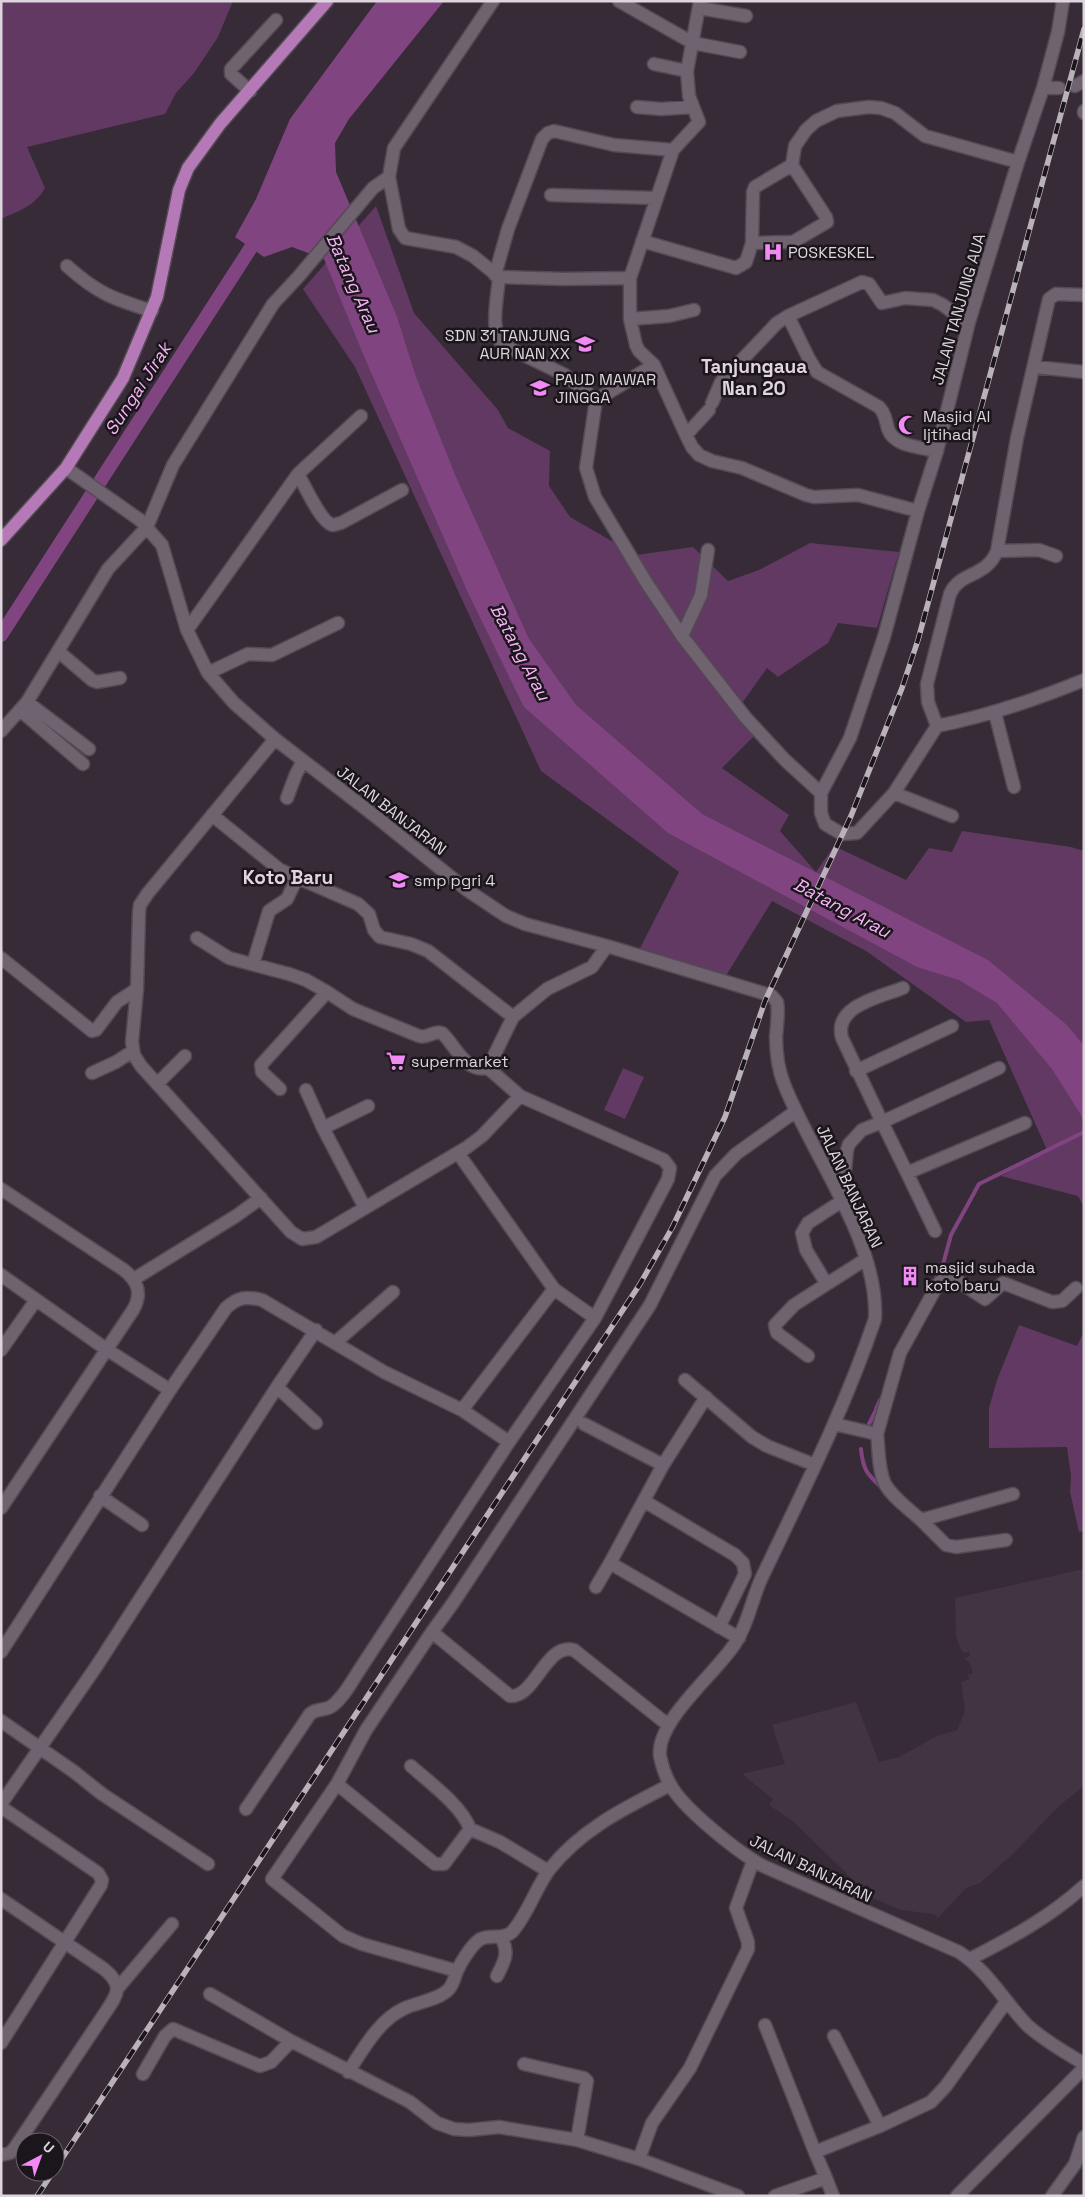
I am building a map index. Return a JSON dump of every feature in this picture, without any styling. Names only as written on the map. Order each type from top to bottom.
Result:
[{"type":"main road","points":[[1,540],[70,470],[123,378],[152,311],[183,177],[194,158],[220,124],[327,1]]},
{"type":"street","points":[[493,1],[398,138],[391,158],[389,177],[396,216],[403,237],[456,247],[473,256],[497,276],[563,279],[630,278]]},
{"type":"street","points":[[619,1],[692,43],[740,52]]},
{"type":"street","name":"JALAN TANJUNG AUA","points":[[821,793],[850,738],[868,689],[918,511],[937,451],[969,322],[1018,162],[1043,88],[1058,32],[1063,1]]},
{"type":"street","points":[[746,16],[700,5],[687,72],[689,96],[699,124],[673,150],[630,278],[630,319],[637,348],[654,364],[692,447],[705,459],[742,468],[799,493],[814,497],[858,495],[918,511]]},
{"type":"street","points":[[250,91],[231,74],[231,69],[276,20]]},
{"type":"street","points":[[654,64],[687,72]]},
{"type":"street","points":[[1043,88],[1059,88]]},
{"type":"street","points":[[637,107],[661,109],[693,106]]},
{"type":"street","points":[[752,243],[792,242],[827,222],[826,217],[792,165],[796,146],[806,130],[816,120],[837,111],[881,108],[894,113],[925,136],[1018,162]]},
{"type":"street","points":[[596,400],[565,375],[502,344],[496,332],[495,324],[497,276],[508,228],[542,139],[548,133],[554,132],[614,145],[673,150]]},
{"type":"street","points":[[642,241],[736,268],[746,262],[752,243],[752,192],[755,186],[792,165]]},
{"type":"street","points":[[1,731],[24,707],[108,569],[143,524],[172,465],[273,304],[373,188],[389,177]]},
{"type":"street","points":[[551,195],[656,198]]},
{"type":"street","points":[[67,266],[98,291],[117,300],[152,311]]},
{"type":"street","points":[[686,435],[711,406],[716,390],[726,376],[767,332],[788,316],[864,282],[869,284],[882,303],[904,298],[933,300],[969,322]]},
{"type":"street","points":[[937,726],[928,702],[927,684],[950,594],[958,582],[988,566],[997,551],[1017,438],[1035,368],[1050,297],[1056,294],[1084,295]]},
{"type":"street","points":[[630,319],[669,316],[694,310]]},
{"type":"street","points":[[788,316],[809,360],[820,375],[879,407],[884,412],[890,434],[899,442],[937,451]]},
{"type":"street","points":[[654,364],[596,400],[587,460],[590,486],[646,582],[682,636],[746,718],[785,760],[821,793],[821,813],[824,821],[832,830],[846,835],[860,830],[894,793],[937,726],[995,713],[1084,680]]},
{"type":"street","points":[[1035,368],[1084,372]]},
{"type":"street","points":[[187,630],[298,474],[361,416]]},
{"type":"street","name":"JALAN BANJARAN","points":[[70,470],[143,524],[165,551],[187,630],[208,673],[241,711],[490,907],[525,924],[607,946],[774,998],[778,1004],[776,1037],[779,1069],[796,1111],[842,1201],[866,1259],[876,1302],[876,1319],[840,1426],[815,1466],[762,1576],[739,1638],[668,1725],[661,1741],[660,1755],[670,1785],[680,1798],[740,1853],[753,1861],[864,1912],[942,1944],[970,1959],[1029,2026],[1084,2066]]},
{"type":"street","points":[[298,474],[320,514],[326,522],[333,525],[341,523],[402,490]]},
{"type":"street","points":[[682,636],[700,595],[708,550]]},
{"type":"street","points":[[997,551],[1039,550],[1056,556]]},
{"type":"street","points":[[208,673],[248,654],[272,655],[338,623]]},
{"type":"street","points":[[58,652],[92,680],[97,682],[120,678]]},
{"type":"street","points":[[24,707],[89,749]]},
{"type":"street","points":[[24,707],[83,764]]},
{"type":"street","points":[[995,713],[1014,787]]},
{"type":"street","points":[[275,739],[148,892],[140,905],[137,989],[132,1042],[133,1051],[141,1066],[291,1232],[302,1240],[316,1237],[364,1206],[458,1153],[482,1136],[520,1096]]},
{"type":"street","points":[[287,798],[303,761]]},
{"type":"street","points":[[894,793],[952,816]]},
{"type":"street","points":[[212,815],[280,870],[358,904],[369,914],[374,930],[380,937],[411,944],[428,951],[512,1017]]},
{"type":"street","points":[[253,964],[269,910],[287,899],[297,878]]},
{"type":"street","points":[[197,938],[229,958],[306,980],[353,1009],[418,1036],[425,1037],[440,1032],[470,1065],[481,1069],[488,1068],[520,1096],[660,1157],[669,1166],[668,1179],[594,1318],[509,1442],[360,1669],[334,1705],[327,1709],[316,1710],[310,1714],[246,1809]]},
{"type":"street","points":[[488,1068],[512,1017],[547,989],[592,967],[607,946]]},
{"type":"street","points":[[1,958],[92,1031],[96,1030],[117,1002],[137,989]]},
{"type":"street","points":[[903,988],[853,1008],[843,1017],[840,1032],[856,1071],[935,1232]]},
{"type":"street","points":[[280,1089],[262,1072],[261,1065],[327,992]]},
{"type":"street","points":[[856,1071],[952,1026]]},
{"type":"street","points":[[92,1073],[116,1062],[133,1051]]},
{"type":"street","points":[[158,1083],[185,1056]]},
{"type":"street","points":[[826,1283],[806,1250],[802,1239],[802,1231],[808,1223],[842,1201],[846,1150],[849,1144],[862,1130],[999,1068]]},
{"type":"street","points":[[306,1090],[322,1128],[364,1206]]},
{"type":"street","points":[[322,1128],[368,1106]]},
{"type":"street","points":[[457,1971],[362,1944],[343,1936],[272,1879],[336,1784],[366,1730],[453,1603],[650,1305],[715,1176],[736,1154],[796,1111]]},
{"type":"street","points":[[907,1172],[1025,1123]]},
{"type":"street","points":[[458,1153],[554,1289],[594,1318]]},
{"type":"street","points":[[1,1189],[99,1252],[134,1279],[138,1291],[138,1301],[1,1508]]},
{"type":"street","points":[[134,1279],[262,1198]]},
{"type":"street","points":[[808,1356],[777,1333],[775,1325],[794,1304],[866,1259]]},
{"type":"street","points":[[1,1275],[106,1349],[170,1390]]},
{"type":"street","points":[[1006,1540],[956,1548],[949,1546],[892,1493],[885,1484],[872,1433],[900,1353],[938,1284],[944,1278],[955,1279],[985,1299],[1003,1283],[1052,1302],[1062,1301],[1076,1288]]},
{"type":"street","points":[[462,1410],[554,1289]]},
{"type":"street","points":[[336,1342],[393,1292]]},
{"type":"street","points":[[1,1652],[170,1390],[226,1308],[239,1298],[249,1297],[262,1300],[316,1330],[391,1376],[462,1410],[509,1442]]},
{"type":"street","points":[[1,1350],[36,1300]]},
{"type":"street","points":[[1,2043],[101,1885],[101,1876],[1,1806],[96,1667],[316,1330]]},
{"type":"street","points":[[685,1380],[759,1441],[815,1466]]},
{"type":"street","points":[[277,1387],[316,1423]]},
{"type":"street","points":[[596,1587],[664,1465],[706,1397]]},
{"type":"street","points":[[584,1424],[664,1465]]},
{"type":"street","points":[[840,1426],[872,1433]]},
{"type":"street","points":[[920,1520],[1013,1494]]},
{"type":"street","points":[[100,1496],[142,1525]]},
{"type":"street","points":[[644,1501],[735,1555],[743,1563],[745,1574],[719,1627]]},
{"type":"street","points":[[610,1563],[739,1638]]},
{"type":"street","points":[[432,1632],[510,1696],[521,1693],[558,1651],[568,1648],[574,1650],[668,1725]]},
{"type":"street","points":[[1,1721],[73,1771],[102,1794],[208,1864]]},
{"type":"street","points":[[411,1766],[454,1805],[462,1814],[470,1830],[500,1842],[548,1871]]},
{"type":"street","points":[[336,1784],[435,1864],[444,1864],[470,1830]]},
{"type":"street","points":[[348,2072],[369,2040],[388,2020],[402,2009],[448,1990],[454,1982],[457,1971],[479,1940],[509,1935],[514,1930],[548,1871],[568,1850],[602,1821],[670,1785]]},
{"type":"street","points":[[639,2159],[652,2124],[690,2068],[748,1949],[748,1942],[736,1908],[753,1861]]},
{"type":"street","points":[[970,1959],[1043,1919],[1084,1886]]},
{"type":"street","points":[[3,1903],[110,1974],[118,1988]]},
{"type":"street","points":[[1,2155],[10,2154],[14,2149],[116,1996],[118,1988],[172,1924]]},
{"type":"street","points":[[497,1976],[507,1952],[501,1937]]},
{"type":"street","points":[[210,1994],[348,2072],[410,2102],[437,2123],[454,2129],[469,2130],[499,2126],[577,2140],[639,2159],[735,2195]]},
{"type":"street","points":[[815,2152],[924,2107],[940,2094],[1006,2002]]},
{"type":"street","points":[[765,2025],[833,2196]]},
{"type":"street","points":[[143,2074],[165,2036],[173,2029],[260,2066],[271,2062],[291,2041]]},
{"type":"street","points":[[834,2036],[880,2126]]},
{"type":"street","points":[[524,2064],[584,2078],[588,2081],[577,2140]]},
{"type":"street","points":[[957,2196],[1084,2066]]},
{"type":"street","points":[[1052,2196],[1075,2164],[1084,2137]]},
{"type":"street","points":[[775,2196],[826,2178]]},
{"type":"shaded area","points":[[1,1],[233,1],[218,37],[194,73],[176,93],[165,114],[27,147],[45,188],[31,204],[1,219]]},
{"type":"shaded area","points":[[376,206],[414,313],[498,410],[508,428],[550,451],[549,486],[570,517],[636,555],[693,547],[728,581],[759,570],[810,543],[899,552],[877,628],[838,623],[828,643],[778,677],[767,668],[740,706],[759,731],[722,768],[789,815],[780,831],[816,872],[834,846],[906,880],[929,848],[952,852],[962,831],[1071,847],[1084,851],[1084,1207],[1078,1196],[1001,1176],[1047,1150],[989,1020],[966,1022],[866,951],[772,901],[724,979],[637,954],[679,872],[541,771],[355,367],[303,289]]},
{"type":"shaded area","points":[[623,1068],[644,1077],[625,1119],[604,1110]]},
{"type":"shaded area","points":[[1019,1325],[1077,1346],[1084,1331],[1084,1531],[1079,1532],[1070,1492],[1071,1476],[1067,1447],[989,1448],[989,1408],[997,1380]]},
{"type":"shaded area","points":[[1084,1569],[1084,1786],[1059,1806],[1012,1855],[980,1883],[966,1888],[938,1918],[934,1914],[900,1910],[873,1898],[871,1888],[867,1885],[863,1888],[852,1879],[794,1822],[769,1805],[773,1799],[742,1774],[785,1764],[772,1725],[856,1702],[879,1762],[899,1757],[937,1736],[957,1730],[965,1711],[961,1682],[970,1679],[968,1675],[973,1673],[969,1662],[965,1659],[970,1655],[969,1652],[964,1653],[961,1650],[956,1637],[955,1598]]},
{"type":"water","name":"Batang Arau","points":[[377,1],[444,1],[349,119],[335,143],[336,172],[397,317],[416,377],[456,477],[529,639],[576,705],[702,814],[988,960],[1067,1025],[1084,1046],[1084,1126],[1081,1115],[1052,1069],[997,1003],[959,980],[917,967],[668,833],[524,707],[469,595],[366,361],[324,259],[292,247],[264,257],[235,237],[256,199],[290,119]]},
{"type":"waterway","name":"Sungai Jirak","points":[[1,635],[261,232]]},
{"type":"waterway","points":[[936,1278],[942,1268],[951,1235],[979,1184],[1084,1132]]},
{"type":"waterway","points":[[876,1409],[880,1400]]},
{"type":"waterway","points":[[868,1426],[875,1412]]},
{"type":"waterway","points":[[861,1449],[867,1471],[882,1488]]},
{"type":"railway","points":[[65,2154],[640,1284],[672,1228],[725,1117],[765,1001],[851,816],[902,688],[918,640],[1084,29]]},
{"type":"railway","points":[[37,2196],[46,2182]]},
{"type":"place","name":"POSKESKEL","points":[[773,252]]},
{"type":"place","name":"SDN 31 TANJUNG AUR NAN XX","points":[[585,344]]},
{"type":"place","name":"PAUD MAWAR JINGGA","points":[[540,388]]},
{"type":"place","name":"Masjid Al Ijtihad","points":[[908,425]]},
{"type":"place","name":"smp pgri 4","points":[[399,880]]},
{"type":"place","name":"supermarket","points":[[396,1061]]},
{"type":"place","name":"masjid suhada koto baru","points":[[910,1276]]},
{"type":"district","name":"Tanjungaua Nan 20","points":[[754,377]]},
{"type":"district","name":"Koto Baru","points":[[288,877]]}]
